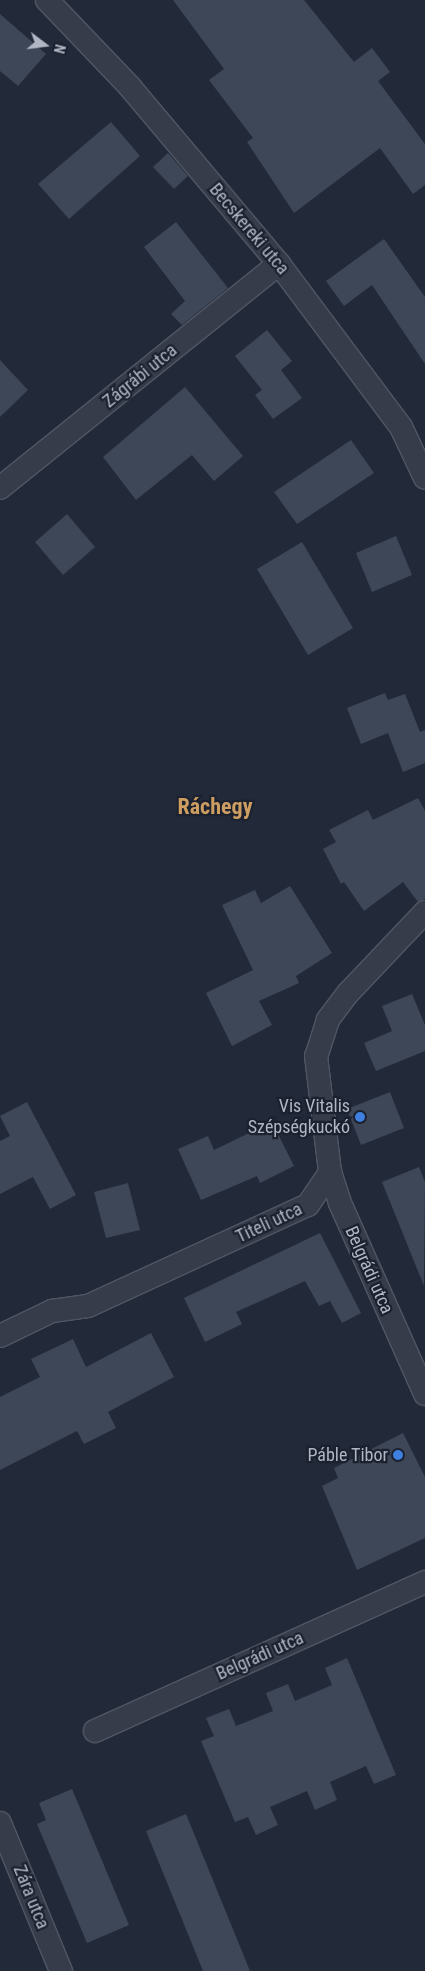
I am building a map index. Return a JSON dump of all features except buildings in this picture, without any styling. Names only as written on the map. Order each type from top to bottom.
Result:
[{"type":"street","name":"Becskereki utca","points":[[47,0],[130,87],[279,264],[400,427],[425,478]]},
{"type":"street","name":"Zágrábi utca","points":[[0,488],[279,264]]},
{"type":"street","points":[[330,1172],[316,1056],[328,1020],[425,912]]},
{"type":"street","name":"Titeli utca","points":[[0,1336],[52,1311],[88,1306],[308,1205],[330,1172]]},
{"type":"street","name":"Belgrádi utca","points":[[330,1172],[340,1203],[425,1394]]},
{"type":"street","name":"Belgrádi utca","points":[[95,1731],[425,1582]]},
{"type":"street","name":"Zára utca","points":[[0,1823],[61,1971]]},
{"type":"place","name":"Vis Vitalis Szépségkuckó","points":[[360,1117]]},
{"type":"place","name":"Páble Tibor","points":[[398,1455]]},
{"type":"district","name":"Ráchegy","points":[[215,807]]}]
